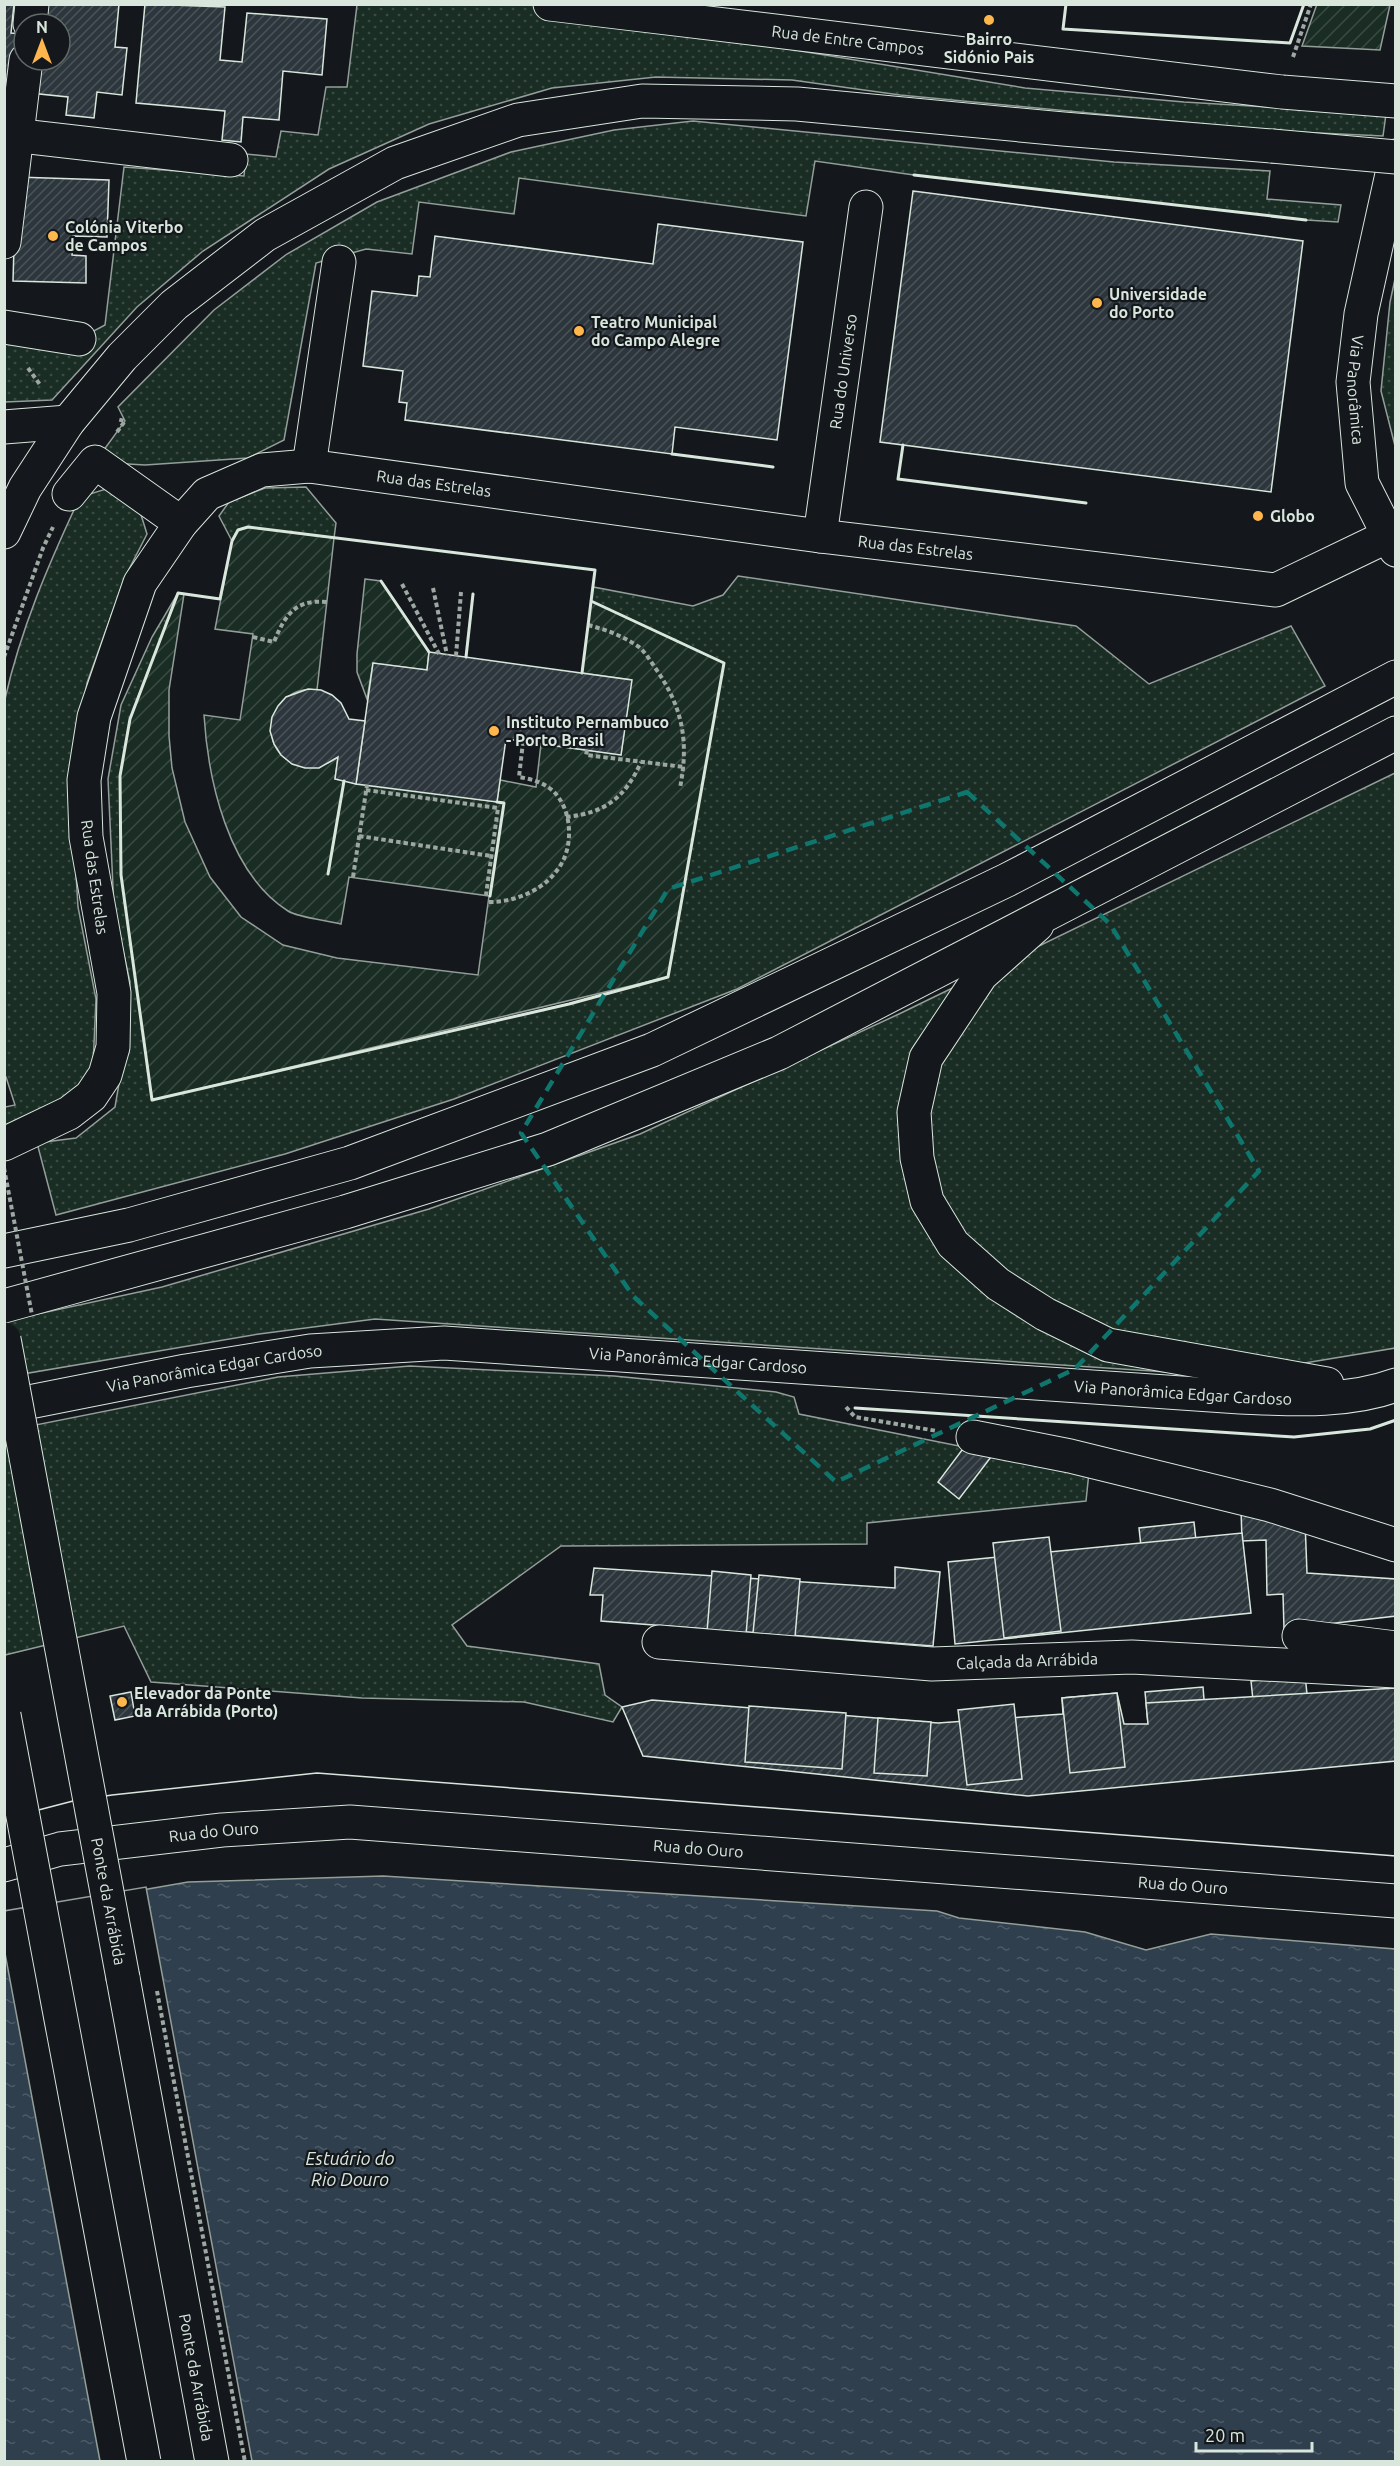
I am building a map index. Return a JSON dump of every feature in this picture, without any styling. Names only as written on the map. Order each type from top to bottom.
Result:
[{"type":"main road","name":"Rua de Entre Campos","points":[[550,4],[594,7],[1290,93],[1395,101]]},
{"type":"main road","points":[[4,242],[11,134],[24,72]]},
{"type":"main road","points":[[4,532],[25,489],[73,415],[122,357],[174,305],[265,234],[395,163],[518,120],[642,101],[797,104],[1063,129],[1395,156]]},
{"type":"main road","points":[[11,134],[231,160]]},
{"type":"main road","name":"Via Panorâmica","points":[[1392,543],[1362,483],[1353,382],[1361,314],[1395,156]]},
{"type":"main road","name":"Rua do Universo","points":[[820,536],[866,207]]},
{"type":"main road","points":[[309,466],[339,262]]},
{"type":"main road","points":[[4,327],[79,339]]},
{"type":"main road","points":[[4,427],[73,415]]},
{"type":"main road","points":[[69,494],[95,462],[181,523]]},
{"type":"main road","name":"Rua das Estrelas","points":[[4,1144],[69,1113],[91,1096],[105,1075],[113,1047],[114,993],[86,837],[84,780],[94,717],[140,583],[181,523],[207,494],[262,470],[309,466],[820,536],[1276,590],[1392,543]]},
{"type":"main road","points":[[4,1251],[129,1225],[350,1163],[651,1050],[1007,880],[1395,677]]},
{"type":"main road","points":[[4,1306],[345,1212],[548,1149],[779,1053],[1393,734]]},
{"type":"main road","points":[[1052,911],[981,975],[926,1058],[914,1112],[916,1158],[927,1201],[953,1244],[998,1284],[1045,1314],[1108,1344],[1386,1389]]},
{"type":"main road","name":"Ponte da Arrábida","points":[[4,1339],[212,2462]]},
{"type":"main road","name":"Via Panorâmica Edgar Cardoso","points":[[4,1407],[186,1371],[310,1351],[444,1343],[1240,1397],[1308,1399],[1386,1389]]},
{"type":"main road","points":[[973,1437],[1070,1456],[1259,1502],[1395,1545]]},
{"type":"main road","points":[[1299,1636],[1395,1648]]},
{"type":"main road","name":"Calçada da Arrábida","points":[[659,1642],[932,1664],[1132,1656],[1395,1671]]},
{"type":"main road","points":[[4,1715],[144,2462]]},
{"type":"main road","name":"Rua do Ouro","points":[[4,1865],[60,1849],[222,1830],[350,1822],[1395,1901]]},
{"type":"path","points":[[1290,93],[1311,4]]},
{"type":"path","points":[[25,365],[52,400],[73,415]]},
{"type":"path","points":[[4,657],[43,548],[69,494]]},
{"type":"path","points":[[402,584],[439,654]]},
{"type":"path","points":[[433,588],[447,655]]},
{"type":"path","points":[[456,656],[462,592]]},
{"type":"path","points":[[253,637],[274,642],[283,621],[296,606],[313,601],[327,602]]},
{"type":"path","points":[[588,625],[615,633],[641,649],[663,680],[679,711],[685,741],[680,788]]},
{"type":"path","points":[[489,902],[520,898],[541,886],[558,869],[567,851],[570,830],[564,808],[554,791],[537,780],[519,777],[523,742]]},
{"type":"path","points":[[587,750],[586,755],[684,767]]},
{"type":"path","points":[[566,817],[585,815],[604,807],[623,794],[641,762]]},
{"type":"path","points":[[353,877],[367,787],[498,808],[486,895]]},
{"type":"path","points":[[359,836],[491,856]]},
{"type":"path","points":[[855,1417],[973,1437]]},
{"type":"highlighted area","points":[[967,792],[1110,924],[1259,1171],[1075,1369],[836,1482],[633,1296],[521,1133],[668,889]]},
{"type":"green space","points":[[1317,4],[1390,5],[1380,50],[1302,46]]},
{"type":"green space","points":[[357,5],[550,5],[764,45],[1025,88],[1184,102],[1386,114],[1383,136],[1276,131],[900,95],[792,80],[656,77],[552,88],[429,124],[329,169],[203,251],[137,307],[52,400],[5,402],[4,327],[79,339],[105,325],[124,167],[244,176],[246,154],[276,157],[281,131],[318,135],[326,87],[347,87]]},
{"type":"green space","points":[[693,121],[1114,162],[1270,171],[1267,199],[1341,205],[1338,222],[1306,220],[914,175],[815,161],[806,216],[519,178],[514,214],[419,202],[412,254],[366,249],[316,263],[284,440],[248,458],[145,465],[95,462],[125,421],[118,407],[214,310],[287,254],[377,202],[511,152],[614,130]]},
{"type":"green space","points":[[1395,279],[1396,446],[1381,391],[1390,302]]},
{"type":"green space","points":[[119,485],[137,502],[147,534],[125,577],[87,683],[71,791],[78,907],[96,999],[93,1066],[62,1107],[5,1127],[5,1107],[15,1105],[5,1077],[5,699],[19,647],[37,596],[80,497]]},
{"type":"green space","points":[[306,487],[336,523],[334,538],[248,527],[238,530],[232,541],[219,516],[229,502],[265,488]]},
{"type":"green space","points":[[248,527],[334,538],[317,690],[300,691],[286,698],[277,709],[272,722],[272,736],[277,749],[287,759],[303,765],[322,765],[338,757],[335,779],[497,802],[500,780],[536,787],[541,744],[621,755],[631,680],[582,673],[591,601],[724,663],[668,977],[152,1100],[121,875],[120,776],[130,719],[178,593],[184,594],[169,690],[172,768],[185,822],[210,877],[241,917],[283,945],[337,958],[478,975],[489,896],[349,877],[341,924],[288,911],[267,894],[250,873],[236,849],[225,823],[210,768],[204,715],[240,720],[253,634],[215,629],[232,541],[238,530]]},
{"type":"green space","points":[[738,576],[1076,626],[1149,684],[1291,626],[1325,686],[737,989],[454,1099],[285,1154],[56,1215],[37,1143],[76,1138],[115,1107],[128,1031],[130,982],[114,909],[108,779],[121,705],[152,637],[178,593],[130,719],[121,875],[152,1099],[569,1004],[668,977],[724,663],[591,601],[593,587],[693,606],[723,595]]},
{"type":"green space","points":[[365,579],[381,581],[429,652],[427,670],[373,663],[367,699],[357,672]]},
{"type":"green space","points":[[1395,773],[1395,1348],[1227,1376],[375,1319],[259,1334],[5,1377],[5,1321],[162,1287],[429,1209],[640,1134],[899,1014]]},
{"type":"green space","points":[[410,1366],[614,1376],[776,1392],[794,1397],[799,1414],[1089,1472],[1086,1501],[867,1523],[867,1544],[561,1546],[452,1625],[467,1646],[599,1664],[605,1695],[622,1707],[613,1722],[524,1702],[362,1698],[151,1682],[124,1626],[5,1655],[5,1431],[278,1377]]},
{"type":"water","name":"Estuário do Rio Douro","points":[[383,1876],[937,1911],[959,1918],[1085,1932],[1146,1950],[1211,1934],[1395,1949],[1395,2461],[5,2462],[5,1914],[188,1882]]},
{"type":"pier","points":[[146,1887],[252,2461],[100,2461],[4,1948],[4,1911]]},
{"type":"building","points":[[4,4],[14,4],[11,33],[12,72],[20,72],[16,113],[4,112]]},
{"type":"building","points":[[40,4],[119,4],[115,47],[127,48],[122,95],[97,92],[94,118],[66,115],[68,97],[30,93],[33,72],[72,72],[72,12],[39,12]]},
{"type":"building","points":[[145,4],[225,7],[220,60],[242,62],[247,13],[327,19],[322,75],[283,71],[279,120],[243,117],[241,142],[222,140],[225,111],[136,103]]},
{"type":"building","points":[[16,177],[109,180],[107,237],[73,236],[72,255],[86,256],[86,283],[13,281]]},
{"type":"building","name":"Universidade do Porto","points":[[913,191],[1303,241],[1271,492],[880,442]]},
{"type":"building","name":"Teatro Municipal do Campo Alegre","points":[[658,224],[803,242],[777,440],[675,427],[672,454],[405,420],[407,403],[399,402],[403,371],[363,366],[372,291],[417,296],[419,276],[430,277],[435,236],[653,264]]},
{"type":"building","name":"Instituto Pernambuco - Porto Brasil","points":[[429,652],[632,680],[621,755],[506,739],[497,802],[356,784],[373,663],[427,670]]},
{"type":"building","points":[[308,689],[321,690],[332,695],[341,703],[349,719],[365,721],[356,784],[335,779],[338,757],[319,768],[305,768],[292,764],[281,755],[274,744],[270,731],[272,717],[278,706],[286,697]]},
{"type":"building","points":[[962,1450],[991,1457],[959,1499],[938,1482]]},
{"type":"building","points":[[1241,1508],[1305,1521],[1307,1573],[1396,1579],[1396,1616],[1284,1629],[1283,1594],[1267,1595],[1266,1540],[1242,1541]]},
{"type":"building","points":[[1194,1522],[1204,1617],[1149,1622],[1139,1528]]},
{"type":"building","points":[[1242,1533],[1251,1613],[955,1644],[948,1562]]},
{"type":"building","points":[[1049,1537],[1061,1631],[1004,1638],[993,1543]]},
{"type":"building","points":[[895,1567],[940,1572],[933,1646],[601,1621],[603,1595],[590,1595],[594,1568],[895,1588]]},
{"type":"building","points":[[712,1571],[751,1575],[746,1635],[707,1632]]},
{"type":"building","points":[[759,1575],[800,1579],[795,1637],[753,1633]]},
{"type":"building","points":[[1305,1675],[1313,1751],[1259,1758],[1251,1681]]},
{"type":"building","points":[[1203,1687],[1209,1760],[1152,1766],[1145,1692]]},
{"type":"building","points":[[1396,1688],[1396,1742],[1345,1746],[1340,1693]]},
{"type":"building","points":[[1396,1688],[1396,1761],[1028,1796],[643,1756],[622,1707],[652,1700],[938,1723],[1063,1714],[1062,1698],[1117,1693],[1124,1724],[1148,1724],[1146,1703]]},
{"type":"building","name":"Elevador da Ponte da Arrábida (Porto)","points":[[131,1692],[135,1716],[115,1720],[110,1696]]},
{"type":"building","points":[[1117,1693],[1125,1767],[1070,1773],[1062,1698]]},
{"type":"building","points":[[1014,1704],[1022,1779],[967,1785],[958,1710]]},
{"type":"building","points":[[749,1706],[846,1713],[842,1769],[745,1762]]},
{"type":"building","points":[[878,1718],[931,1722],[927,1776],[874,1773]]},
{"type":"tram line","points":[[4,1819],[73,1801],[112,1795],[317,1773],[1396,1856]]},
{"type":"wall","points":[[1066,4],[1063,29],[1290,43],[1304,4]]},
{"type":"wall","points":[[914,175],[1306,220]]},
{"type":"wall","points":[[903,445],[898,479],[1086,503]]},
{"type":"wall","points":[[672,454],[773,467]]},
{"type":"wall","points":[[582,673],[595,570],[248,527],[238,530],[232,541],[220,599],[178,593],[130,719],[120,776],[121,875],[152,1100],[569,1004],[668,977],[724,663],[591,601]]},
{"type":"wall","points":[[381,581],[429,652]]},
{"type":"wall","points":[[466,657],[473,594]]},
{"type":"wall","points":[[328,874],[344,781]]},
{"type":"wall","points":[[490,896],[504,803],[497,802]]},
{"type":"wall","points":[[855,1408],[1294,1437],[1370,1429],[1396,1420]]},
{"type":"place","name":"Bairro Sidónio Pais","points":[[989,20]]},
{"type":"place","name":"Colónia Viterbo de Campos","points":[[53,236]]},
{"type":"place","name":"Universidade do Porto","points":[[1097,303]]},
{"type":"place","name":"Teatro Municipal do Campo Alegre","points":[[579,331]]},
{"type":"place","name":"Globo","points":[[1258,516]]},
{"type":"place","name":"Instituto Pernambuco - Porto Brasil","points":[[494,731]]},
{"type":"place","name":"Elevador da Ponte da Arrábida (Porto)","points":[[122,1702]]}]
